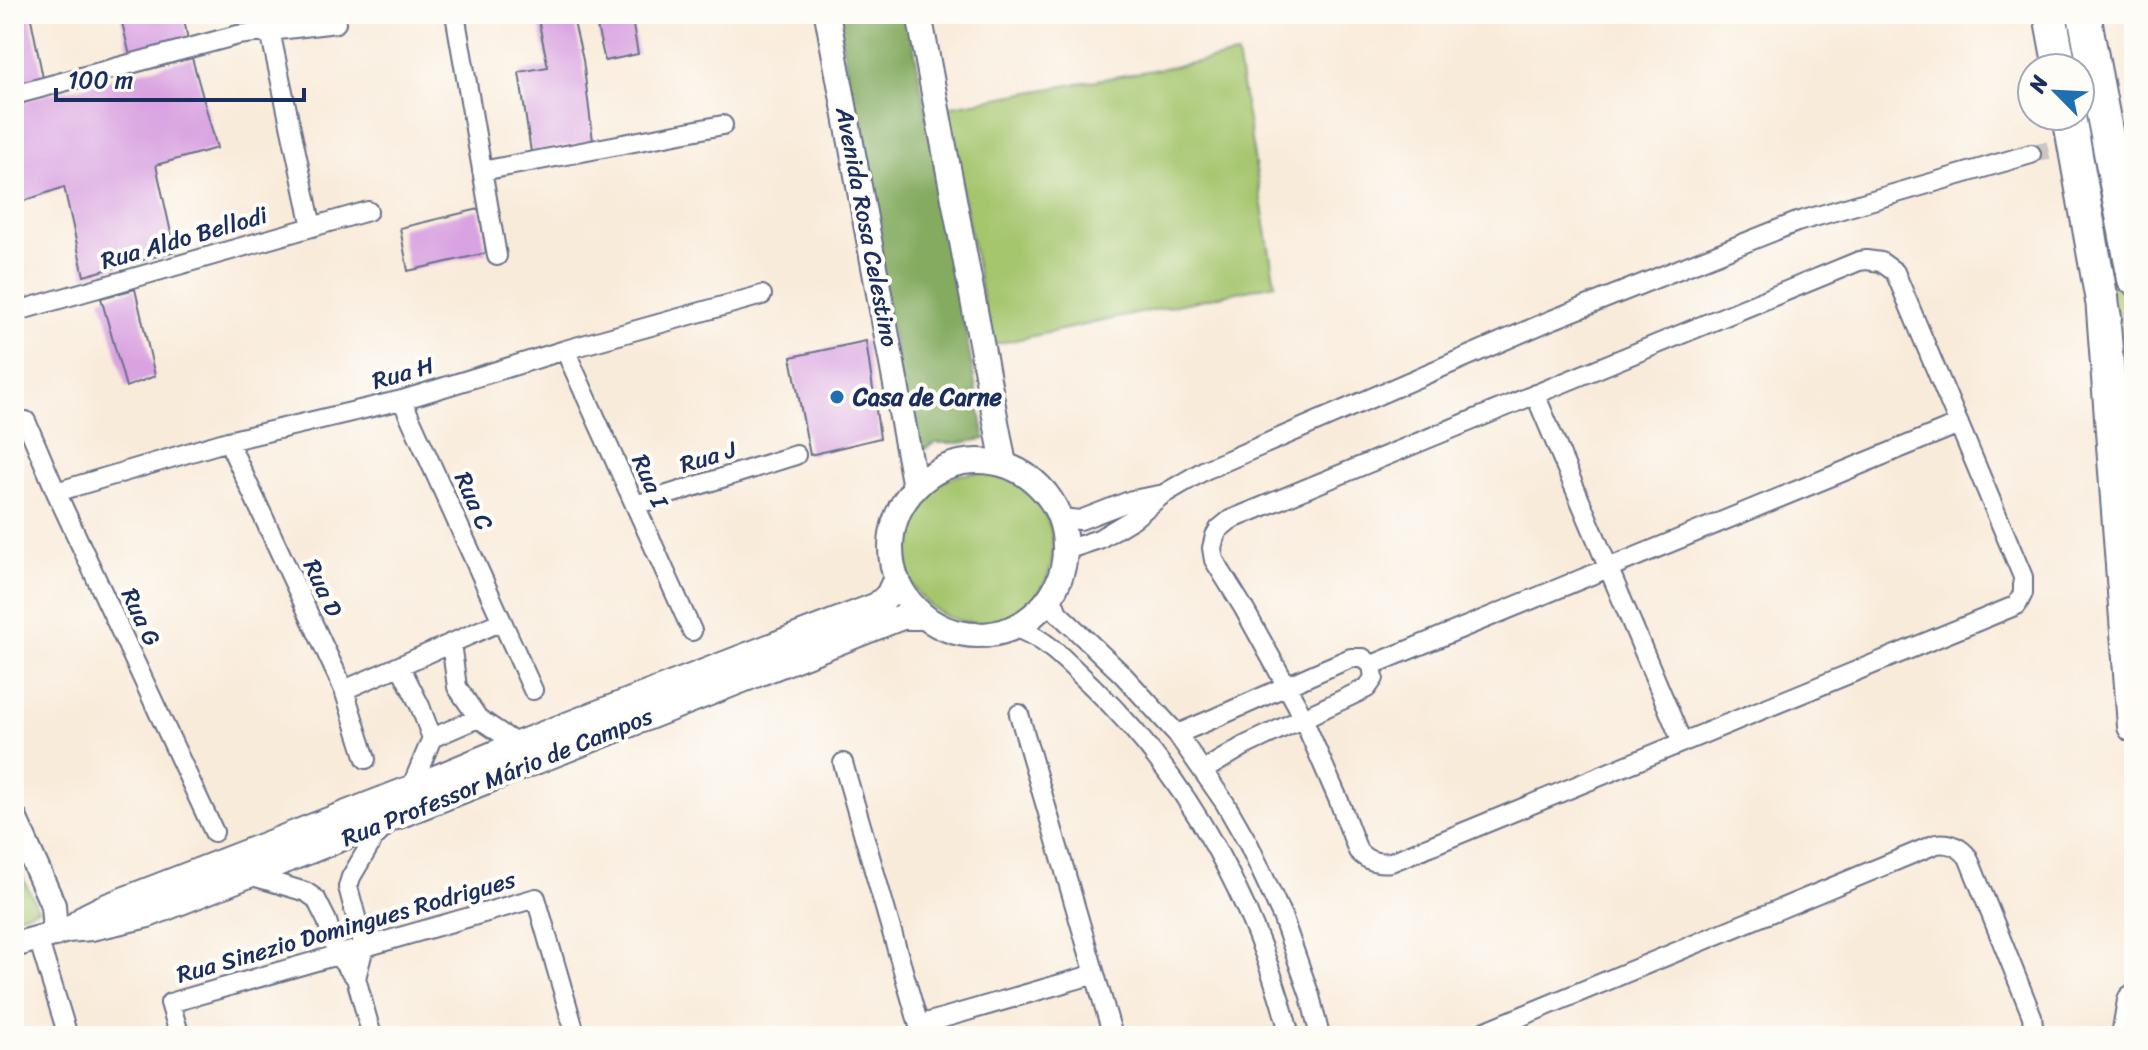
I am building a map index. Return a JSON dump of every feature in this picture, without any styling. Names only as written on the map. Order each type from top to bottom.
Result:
[{"type":"highway","points":[[2050,14],[2057,52]]},
{"type":"highway","points":[[2084,14],[2134,279]]},
{"type":"highway","points":[[2072,132],[2102,297],[2134,516]]},
{"type":"highway","points":[[2102,297],[2134,726]]},
{"type":"highway","points":[[2128,1036],[2134,1001]]},
{"type":"street","points":[[455,14],[497,256]]},
{"type":"street","name":"Avenida Rosa Celestino","points":[[827,14],[915,487]]},
{"type":"street","points":[[919,14],[1004,464]]},
{"type":"street","points":[[14,95],[238,35],[336,23]]},
{"type":"street","points":[[270,31],[312,227]]},
{"type":"street","points":[[482,171],[723,125]]},
{"type":"street","points":[[1066,550],[1099,539],[1134,518],[1162,495],[1205,470],[1549,321],[1797,222],[2031,154]]},
{"type":"street","name":"Rua Aldo Bellodi","points":[[14,312],[368,211]]},
{"type":"street","points":[[1874,260],[1895,272],[1959,424],[2023,577],[2023,593],[2017,605],[1391,862],[1371,861],[1358,851],[1303,719],[1250,619],[1214,560],[1213,542],[1219,529],[1230,520],[1859,261],[1874,260]]},
{"type":"street","name":"Rua H","points":[[56,492],[228,441],[402,400],[762,295]]},
{"type":"street","name":"Rua I","points":[[565,350],[692,631]]},
{"type":"street","points":[[1535,394],[1682,742]]},
{"type":"street","name":"Rua C","points":[[402,400],[533,690]]},
{"type":"street","name":"Rua G","points":[[26,421],[214,832]]},
{"type":"street","points":[[1372,665],[1959,424]]},
{"type":"street","name":"Rua D","points":[[228,441],[344,690],[366,759]]},
{"type":"street","name":"Rua J","points":[[635,505],[796,455]]},
{"type":"street","points":[[988,460],[1004,464],[1033,479],[1054,503],[1061,518],[1066,550],[1059,581],[1041,609],[1015,627],[1000,633],[968,635],[952,632],[924,617],[912,606],[896,578],[891,546],[897,514],[915,487],[934,472],[956,463],[988,460]]},
{"type":"street","points":[[1061,518],[1080,520],[1132,500],[1162,495]]},
{"type":"street","name":"Rua Professor Mário de Campos","points":[[14,945],[148,915],[394,818],[520,755],[877,605],[888,595],[896,578]]},
{"type":"street","points":[[1051,596],[1058,613],[1123,675],[1177,734],[1204,770],[1267,880],[1296,952],[1320,1036]]},
{"type":"street","name":"Rua Professor Mário de Campos","points":[[54,934],[102,908],[411,788],[520,755],[902,617],[924,617]]},
{"type":"street","points":[[344,690],[502,621]]},
{"type":"street","points":[[1015,627],[1038,638],[1071,666],[1132,727],[1181,791],[1223,859],[1259,939],[1290,1036]]},
{"type":"street","points":[[451,643],[457,687],[478,718],[520,755]]},
{"type":"street","points":[[1177,734],[1351,658],[1363,658],[1372,665],[1374,678],[1367,688],[1244,746],[1204,770]]},
{"type":"street","points":[[400,666],[432,738],[411,788]]},
{"type":"street","points":[[1230,713],[1244,746]]},
{"type":"street","points":[[1019,714],[1113,1036]]},
{"type":"street","points":[[432,738],[478,718]]},
{"type":"street","points":[[843,763],[920,1030],[1095,974]]},
{"type":"street","points":[[14,817],[53,905],[68,1036]]},
{"type":"street","points":[[356,978],[364,947],[348,887],[374,838],[394,818]]},
{"type":"street","points":[[1474,1036],[1942,843],[1955,846],[1968,857],[2032,1016],[2030,1036]]},
{"type":"street","points":[[1223,859],[1249,845]]},
{"type":"street","points":[[249,875],[311,894],[327,921],[337,955],[356,978],[372,1036]]},
{"type":"street","name":"Rua Sinezio Domingues Rodrigues","points":[[180,1036],[170,1003],[536,898],[576,1036]]},
{"type":"green space","points":[[837,14],[908,14],[985,439],[935,443],[913,456]]},
{"type":"green space","points":[[2061,14],[2076,14],[2082,52],[2068,52]]},
{"type":"green space","points":[[1237,55],[1275,284],[991,345],[947,107]]},
{"type":"green space","points":[[2083,132],[2096,132],[2134,358],[2134,450]]},
{"type":"green space","points":[[978,473],[1007,479],[1031,495],[1047,519],[1053,548],[1047,577],[1031,601],[1007,617],[978,623],[949,617],[925,601],[909,577],[903,548],[909,519],[925,495],[949,479]]},
{"type":"green space","points":[[14,859],[38,909],[14,917]]},
{"type":"building","points":[[14,14],[30,14],[43,78],[14,88]]},
{"type":"building","points":[[120,14],[183,14],[188,40],[130,56]]},
{"type":"building","points":[[241,14],[276,14],[277,19],[243,25]]},
{"type":"building","points":[[537,14],[572,14],[583,60],[593,141],[531,152],[519,72],[548,67]]},
{"type":"building","points":[[594,14],[631,14],[638,54],[605,61]]},
{"type":"building","points":[[192,58],[217,148],[156,165],[175,251],[84,276],[64,187],[18,203],[14,196],[14,105]]},
{"type":"building","points":[[479,209],[486,253],[408,271],[400,228]]},
{"type":"building","points":[[135,289],[155,376],[126,387],[101,298]]},
{"type":"building","name":"Casa de Carne","points":[[866,341],[880,438],[810,455],[791,357]]},
{"type":"tunnel","points":[[2031,154],[2134,132]]},
{"type":"place","name":"Casa de Carne","points":[[837,397]]}]
